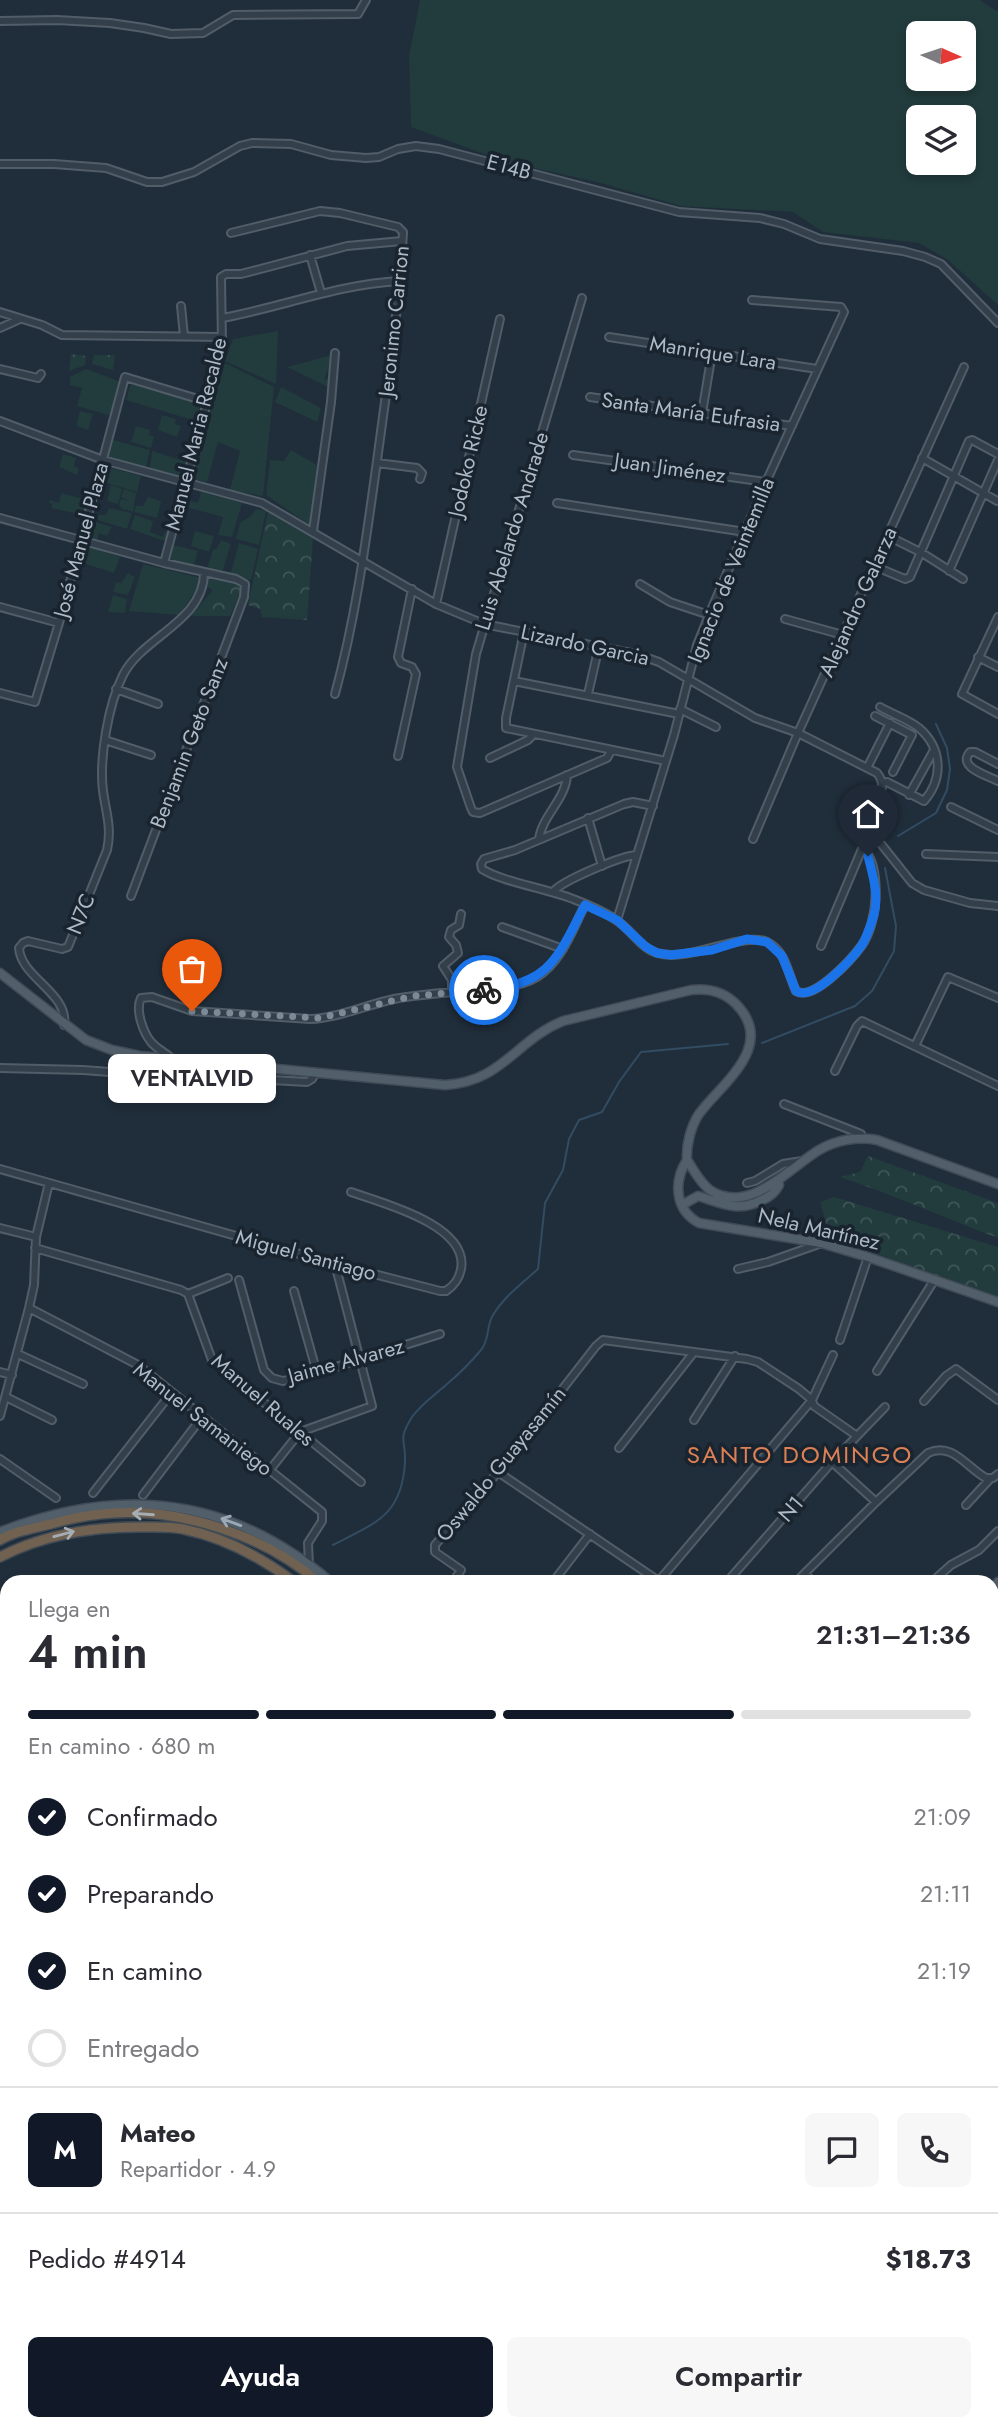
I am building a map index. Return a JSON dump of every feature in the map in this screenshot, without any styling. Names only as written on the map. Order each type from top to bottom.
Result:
[{"type":"highway","points":[[0,1540],[30,1529],[79,1517],[115,1512],[181,1518],[207,1523],[254,1541],[309,1575]]},
{"type":"highway","points":[[0,1557],[37,1541],[77,1530],[159,1527],[183,1529],[230,1545],[284,1575]]},
{"type":"main road","points":[[0,973],[86,1040],[112,1050],[430,1085],[459,1084],[488,1074],[544,1029],[563,1021],[691,990],[708,990],[729,998],[740,1009],[748,1026],[749,1046],[742,1065],[699,1114],[689,1139],[687,1160],[677,1182],[682,1205],[698,1196],[728,1207],[748,1207],[768,1198],[776,1191],[778,1180]]},
{"type":"main road","points":[[687,1160],[708,1187],[730,1196],[749,1195],[778,1180],[828,1145],[863,1138],[877,1140],[998,1184]]},
{"type":"main road","name":"Nela Martínez","points":[[682,1205],[688,1215],[699,1223],[821,1243],[998,1302]]},
{"type":"main road","points":[[0,1532],[33,1519],[89,1506],[158,1504],[203,1513],[237,1524],[269,1538],[321,1575]]},
{"type":"street","points":[[0,21],[57,19],[127,25],[171,34],[194,34],[203,33],[233,15],[350,16],[358,14],[366,0]]},
{"type":"street","name":"E14B","points":[[0,164],[106,168],[147,182],[162,182],[194,172],[240,146],[252,143],[291,144],[331,155],[366,158],[416,146],[439,149],[679,212],[760,218],[784,224],[820,239],[904,251],[925,257],[941,264],[998,323]]},
{"type":"street","name":"Jeronimo Carrion","points":[[230,233],[320,211],[398,227],[403,232],[396,326],[364,560],[347,650],[335,694]]},
{"type":"street","points":[[222,318],[220,282],[224,275],[255,270],[351,245],[402,241]]},
{"type":"street","points":[[310,255],[321,293]]},
{"type":"street","name":"Manuel Maria Recalde","points":[[164,563],[208,402],[222,337],[222,318],[261,311],[321,293],[368,283],[400,281]]},
{"type":"street","name":"Luis Abelardo Andrade","points":[[566,775],[476,813],[471,808],[457,767],[476,654],[582,298]]},
{"type":"street","name":"Ignacio de Veintemilla","points":[[617,920],[709,615],[844,309],[752,300]]},
{"type":"street","points":[[181,306],[184,336]]},
{"type":"street","points":[[0,312],[42,325],[62,335],[222,337]]},
{"type":"street","points":[[0,328],[20,319]]},
{"type":"street","name":"Jodoko Ricke","points":[[436,604],[500,319]]},
{"type":"street","name":"Manrique Lara","points":[[609,337],[817,369]]},
{"type":"street","points":[[313,531],[335,353]]},
{"type":"street","points":[[702,413],[712,353]]},
{"type":"street","name":"Alejandro Galarza","points":[[753,839],[798,733],[964,367]]},
{"type":"street","points":[[0,369],[38,378],[41,374]]},
{"type":"street","name":"José Manuel Plaza","points":[[0,693],[35,702],[125,377],[208,402]]},
{"type":"street","name":"Santa María Eufrasia","points":[[590,397],[792,426]]},
{"type":"street","name":"Lizardo Garcia","points":[[0,421],[103,460],[262,503],[436,604],[484,624],[636,654],[659,662],[755,718],[798,733],[877,773],[882,783]]},
{"type":"street","points":[[874,566],[908,579],[922,553],[970,440],[998,454]]},
{"type":"street","name":"Juan Jiménez","points":[[573,455],[766,482]]},
{"type":"street","points":[[922,458],[997,501]]},
{"type":"street","points":[[949,572],[998,460]]},
{"type":"street","points":[[377,463],[417,468],[422,472],[420,479]]},
{"type":"street","points":[[557,503],[745,532]]},
{"type":"street","points":[[0,518],[204,573]]},
{"type":"street","points":[[888,536],[922,553],[963,579]]},
{"type":"street","name":"Benjamin Geto Sanz","points":[[131,896],[246,589],[241,580],[204,573]]},
{"type":"street","name":"N7C","points":[[64,1024],[64,1011],[23,961],[19,948],[28,941],[62,949],[68,947],[107,850],[111,833],[102,778],[105,740],[116,689],[124,671],[143,649],[180,620],[191,607],[201,592],[204,573]]},
{"type":"street","points":[[640,584],[670,602],[709,615]]},
{"type":"street","points":[[398,756],[416,674],[412,667],[401,663],[398,657],[412,589]]},
{"type":"street","points":[[0,607],[59,623]]},
{"type":"street","points":[[998,617],[962,690],[964,696],[998,714]]},
{"type":"street","points":[[785,619],[843,635]]},
{"type":"street","points":[[524,632],[506,728],[666,761]]},
{"type":"street","points":[[588,694],[599,646]]},
{"type":"street","points":[[978,657],[998,667]]},
{"type":"street","points":[[514,681],[680,712],[716,727]]},
{"type":"street","points":[[116,689],[158,704]]},
{"type":"street","points":[[821,946],[870,830],[870,820],[882,783],[891,784],[924,801],[932,790],[939,768],[934,750],[920,729],[880,708]]},
{"type":"street","points":[[875,716],[912,735],[893,772]]},
{"type":"street","points":[[867,768],[890,723]]},
{"type":"street","points":[[490,758],[528,740],[534,734]]},
{"type":"street","points":[[105,740],[151,755]]},
{"type":"street","points":[[909,795],[934,750]]},
{"type":"street","points":[[539,839],[541,830],[565,785],[566,775],[607,758],[611,751]]},
{"type":"street","points":[[998,764],[975,752],[966,755],[968,766],[998,781]]},
{"type":"street","points":[[653,806],[642,803],[624,804],[515,850],[488,857],[481,864],[486,872],[575,899],[617,920],[646,947],[657,953],[671,955],[712,950],[747,939],[767,942],[782,956],[796,991],[804,994],[838,973],[863,943],[875,913],[876,887],[868,856],[863,848]]},
{"type":"street","points":[[951,807],[998,830]]},
{"type":"street","points":[[587,818],[602,866]]},
{"type":"street","points":[[870,830],[912,883],[924,890],[998,906]]},
{"type":"street","points":[[926,854],[998,857]]},
{"type":"street","points":[[554,892],[559,886],[602,866],[637,855]]},
{"type":"street","points":[[170,1057],[149,1039],[139,1012],[141,998],[152,997],[192,1011],[310,1019],[329,1017],[392,1000],[522,984],[539,976],[563,949],[585,905]]},
{"type":"street","points":[[452,993],[452,980],[443,966],[458,953],[456,945],[449,937],[451,930],[459,925],[461,914]]},
{"type":"street","points":[[502,926],[563,949]]},
{"type":"street","points":[[915,1046],[947,979],[951,976],[998,998]]},
{"type":"street","points":[[835,1071],[862,1021],[998,1086]]},
{"type":"street","points":[[0,1068],[307,1082],[315,1074]]},
{"type":"street","points":[[784,1104],[861,1134],[863,1138]]},
{"type":"street","points":[[747,1183],[761,1178],[783,1164],[803,1161]]},
{"type":"street","name":"Miguel Santiago","points":[[0,1169],[440,1291],[446,1291],[459,1278],[462,1262],[457,1245],[444,1233],[410,1212],[351,1192]]},
{"type":"street","points":[[0,1416],[34,1285],[36,1237],[49,1183]]},
{"type":"street","points":[[0,1228],[36,1237]]},
{"type":"street","points":[[738,1269],[768,1262],[821,1243]]},
{"type":"street","points":[[35,1248],[188,1294],[228,1278]]},
{"type":"street","points":[[840,1340],[868,1257]]},
{"type":"street","points":[[269,1471],[300,1432],[372,1406],[335,1264]]},
{"type":"street","points":[[877,1371],[935,1279]]},
{"type":"street","name":"Jaime Alvarez","points":[[239,1280],[264,1370],[272,1378],[283,1381],[440,1334]]},
{"type":"street","points":[[295,1291],[317,1373]]},
{"type":"street","name":"Manuel Ruales","points":[[188,1294],[212,1360],[361,1482]]},
{"type":"street","name":"Manuel Samaniego","points":[[29,1308],[138,1366],[322,1513],[324,1516],[308,1544],[309,1565]]},
{"type":"street","name":"Oswaldo Guayasamín","points":[[459,1575],[459,1566],[435,1552],[435,1545],[498,1472],[600,1342],[609,1340],[694,1352]]},
{"type":"street","points":[[619,1448],[694,1352],[735,1356],[758,1362],[857,1436]]},
{"type":"street","points":[[18,1354],[83,1384]]},
{"type":"street","points":[[665,1575],[812,1400],[833,1355]]},
{"type":"street","points":[[694,1420],[735,1356]]},
{"type":"street","points":[[924,1401],[946,1376],[956,1369],[967,1374],[998,1400]]},
{"type":"street","points":[[0,1372],[12,1375]]},
{"type":"street","points":[[93,1493],[172,1392]]},
{"type":"street","points":[[6,1397],[52,1420]]},
{"type":"street","name":"N1","points":[[733,1575],[832,1462],[885,1407]]},
{"type":"street","points":[[143,1494],[202,1418]]},
{"type":"street","points":[[805,1573],[928,1453],[936,1450],[950,1451],[982,1476],[990,1479]]},
{"type":"street","points":[[0,1460],[56,1498]]},
{"type":"street","points":[[832,1462],[876,1503]]},
{"type":"street","points":[[498,1472],[649,1575]]},
{"type":"street","points":[[966,1505],[998,1474]]},
{"type":"street","points":[[940,1575],[951,1565],[979,1550],[998,1531]]},
{"type":"street","points":[[558,1575],[590,1534]]},
{"type":"green space","points":[[420,0],[980,0],[998,12],[998,305],[948,260],[919,243],[823,232],[793,212],[681,206],[601,183],[503,161],[411,127],[409,56]]},
{"type":"green space","points":[[278,331],[276,384],[225,361],[233,339]]},
{"type":"green space","points":[[71,354],[86,356],[85,365],[69,371]]},
{"type":"green space","points":[[94,355],[115,355],[113,370],[92,364]]},
{"type":"green space","points":[[332,355],[331,370],[328,369],[324,379],[330,374],[328,387],[287,367]]},
{"type":"green space","points":[[225,363],[274,387],[263,496],[230,490],[240,451],[218,442],[207,482],[191,479]]},
{"type":"green space","points":[[86,369],[121,382],[112,416],[77,406],[82,388],[70,385],[70,377]]},
{"type":"green space","points":[[131,383],[204,404],[199,422],[126,400]]},
{"type":"green space","points":[[281,387],[321,408],[317,422],[275,402]]},
{"type":"green space","points":[[80,411],[93,414],[88,430],[76,426]]},
{"type":"green space","points":[[162,415],[176,419],[175,424],[181,426],[177,437],[158,430]]},
{"type":"green space","points":[[136,426],[150,430],[149,435],[154,436],[151,448],[131,442]]},
{"type":"green space","points":[[113,440],[150,450],[146,467],[108,457]]},
{"type":"green space","points":[[291,450],[317,465],[311,526],[266,495],[270,460],[284,461]]},
{"type":"green space","points":[[152,451],[187,462],[183,477],[150,469]]},
{"type":"green space","points":[[63,454],[76,458],[74,466],[79,469],[77,475],[59,467]]},
{"type":"green space","points":[[106,467],[141,476],[137,492],[103,482]]},
{"type":"green space","points":[[111,485],[122,489],[118,504],[107,501]]},
{"type":"green space","points":[[124,489],[136,493],[133,512],[122,509],[119,505],[121,499],[129,501],[121,497]]},
{"type":"green space","points":[[201,492],[242,503],[232,537],[218,535],[223,517],[186,507],[189,501],[198,503]]},
{"type":"green space","points":[[61,493],[87,500],[83,515],[51,508],[50,500],[59,503]]},
{"type":"green space","points":[[148,497],[161,501],[157,518],[134,512],[136,506],[143,506]]},
{"type":"green space","points":[[109,508],[132,513],[127,529],[94,519],[95,515],[106,515]]},
{"type":"green space","points":[[256,509],[266,511],[259,545],[236,539],[240,523]]},
{"type":"green space","points":[[268,512],[313,538],[307,620],[262,617],[260,609],[248,605]]},
{"type":"green space","points":[[135,515],[153,521],[150,532],[163,537],[168,531],[165,541],[130,529]]},
{"type":"green space","points":[[92,521],[112,527],[107,536],[99,533],[97,540],[89,537]]},
{"type":"green space","points":[[195,531],[214,536],[209,552],[191,546]]},
{"type":"green space","points":[[221,540],[231,544],[222,573],[210,571],[208,565],[213,550]]},
{"type":"green space","points":[[239,543],[258,549],[251,580],[230,575]]},
{"type":"green space","points":[[84,545],[120,557],[114,573],[80,562]]},
{"type":"green space","points":[[174,545],[198,551],[194,565],[169,561]]},
{"type":"green space","points":[[143,564],[201,578],[201,583],[179,615],[129,611]]},
{"type":"green space","points":[[128,573],[135,577],[128,595],[113,592],[116,582],[121,583]]},
{"type":"green space","points":[[215,579],[242,588],[230,616],[191,616],[213,590],[208,587],[208,580]]},
{"type":"green space","points":[[113,595],[127,599],[125,613],[108,612]]},
{"type":"green space","points":[[868,1156],[998,1203],[998,1238],[840,1177],[860,1172]]},
{"type":"green space","points":[[834,1197],[998,1247],[998,1299],[830,1236],[820,1202]]},
{"type":"waterway","points":[[898,836],[936,813],[947,790],[950,769],[947,748],[936,724]]},
{"type":"waterway","points":[[762,1043],[855,1006],[872,991],[894,951],[896,926],[885,868]]},
{"type":"waterway","points":[[333,1545],[384,1516],[392,1506],[403,1480],[403,1436],[407,1425],[424,1403],[481,1350],[497,1308],[538,1269],[545,1203],[563,1170],[569,1139],[579,1120],[602,1112],[641,1052],[728,1044]]},
{"type":"way so far","points":[[192,1011],[310,1019],[329,1017],[413,996],[484,990]]},
{"type":"place","name":"VENTALVID","points":[[192,1011]]},
{"type":"district","name":"SANTO DOMINGO","points":[[800,1454]]},
{"type":"route","points":[[484,990],[522,984],[539,976],[563,949],[585,905],[617,920],[646,947],[657,953],[671,955],[712,950],[747,939],[767,942],[782,956],[796,991],[804,994],[838,973],[863,943],[875,913],[876,887],[868,856]]}]
